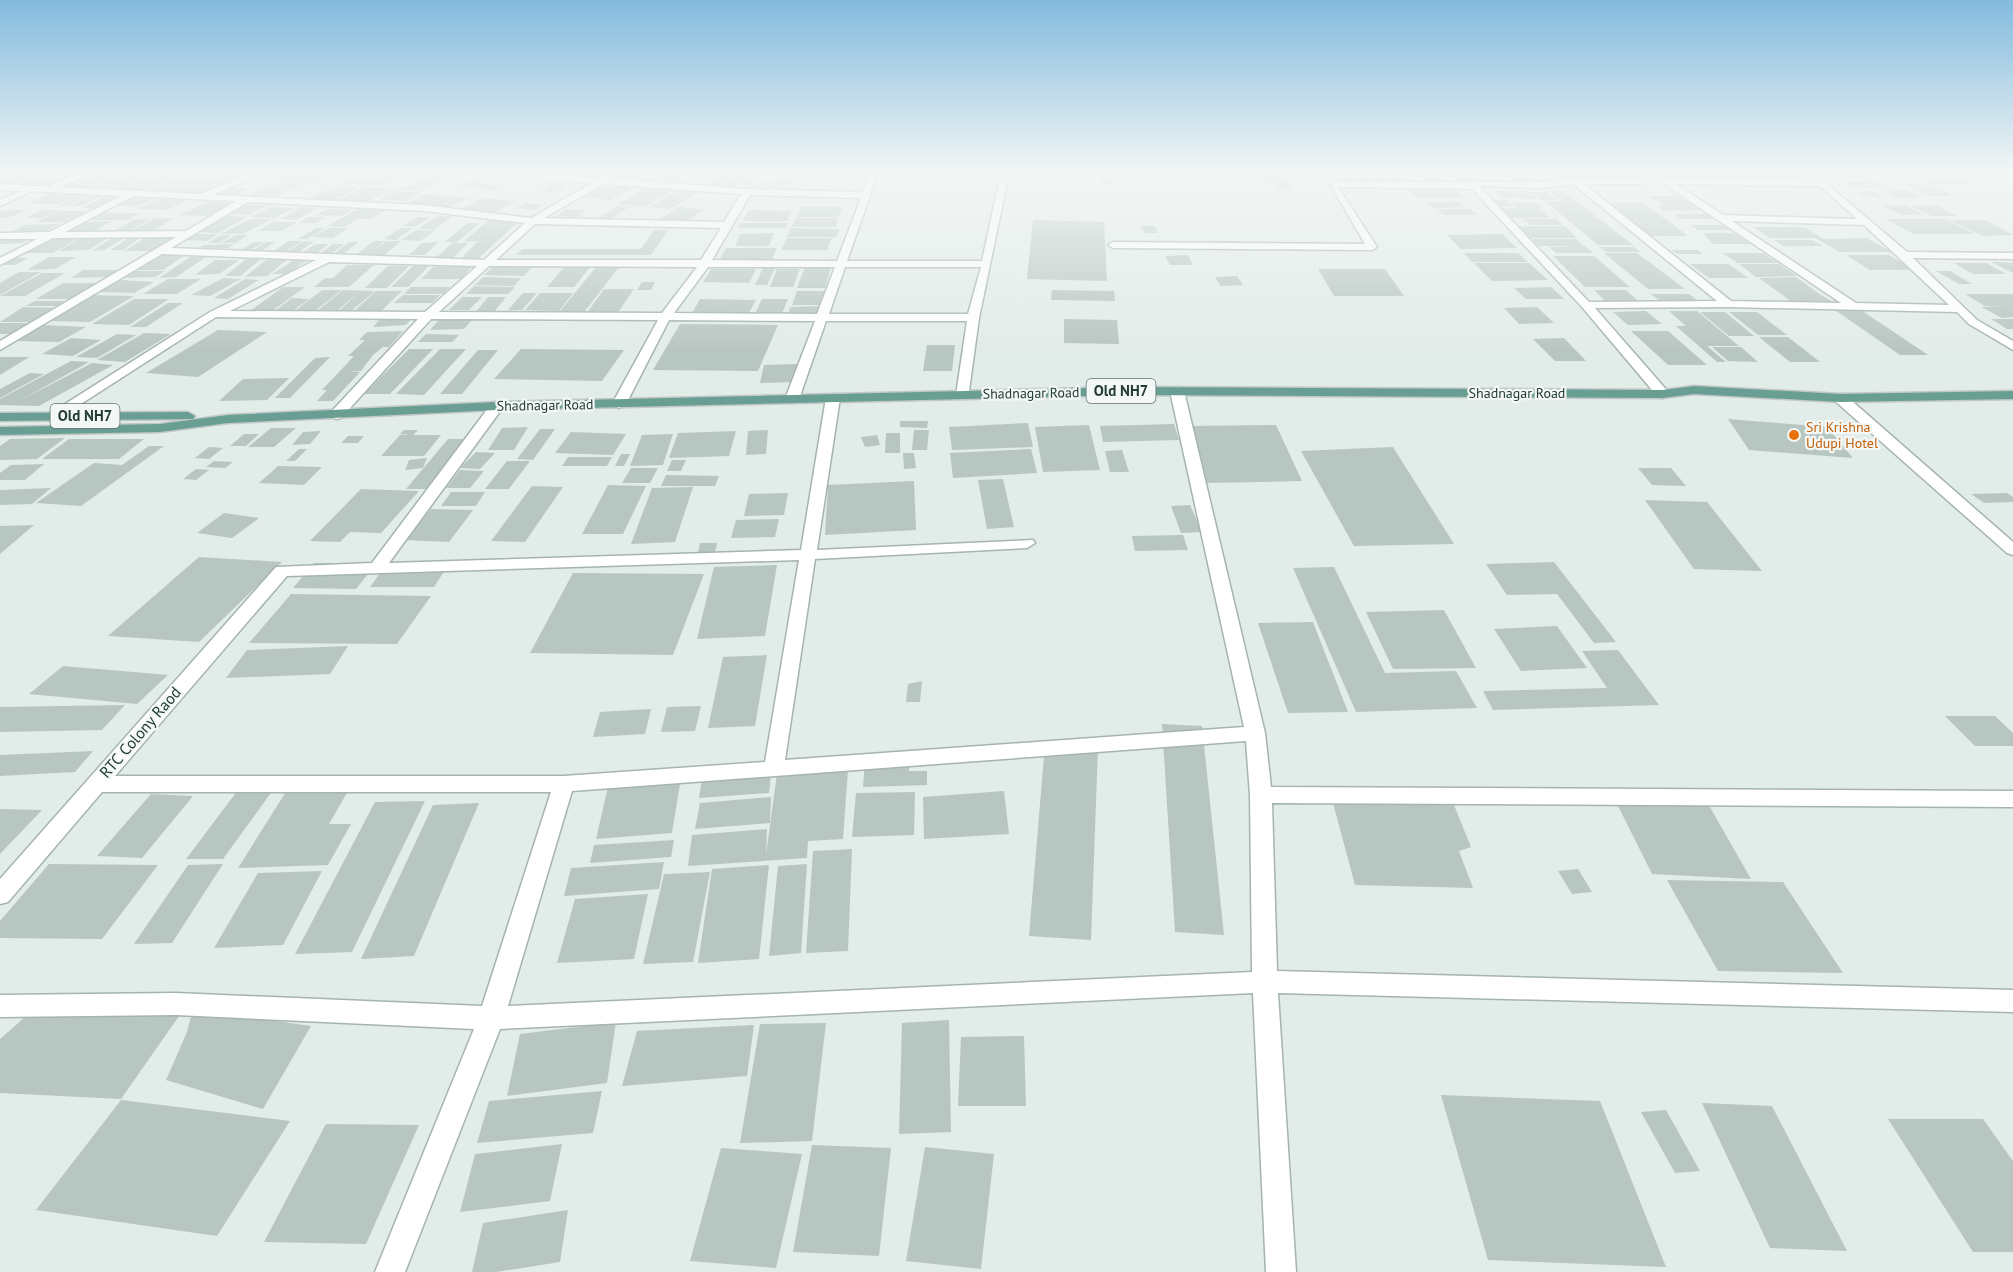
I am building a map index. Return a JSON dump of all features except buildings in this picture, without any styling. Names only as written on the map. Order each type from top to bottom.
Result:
[{"type":"main road","name":"Shadnagar Road","points":[[0,431],[160,428],[228,419],[497,406],[1177,391],[1663,394],[1694,390],[1839,398],[2013,395]]},
{"type":"main road","name":"Shadnagar Road","points":[[0,417],[171,414],[228,419]]},
{"type":"street","points":[[0,262],[58,232]]},
{"type":"street","points":[[0,346],[191,232]]},
{"type":"street","points":[[336,415],[428,316],[521,232]]},
{"type":"street","points":[[619,404],[665,317],[705,263],[723,232]]},
{"type":"street","points":[[792,399],[853,232]]},
{"type":"street","points":[[963,395],[973,318],[993,232]]},
{"type":"street","points":[[1113,246],[1372,247],[1363,232]]},
{"type":"street","points":[[1518,232],[1586,305],[1663,394]]},
{"type":"street","points":[[1639,232],[1728,304]]},
{"type":"street","points":[[1742,232],[1854,307]]},
{"type":"street","points":[[1879,232],[1973,322],[2013,346]]},
{"type":"street","points":[[0,236],[188,234]]},
{"type":"street","points":[[161,251],[302,255],[327,259],[489,263],[987,264]]},
{"type":"street","points":[[1904,255],[2013,256]]},
{"type":"street","points":[[56,417],[214,314],[327,259]]},
{"type":"street","points":[[1586,305],[1728,304],[1958,309]]},
{"type":"street","points":[[214,314],[973,318]]},
{"type":"street","points":[[1177,391],[1255,733],[1261,795],[1265,982],[1281,1272]]},
{"type":"street","points":[[774,767],[806,555],[833,398]]},
{"type":"street","points":[[1839,398],[2013,550]]},
{"type":"street","points":[[376,568],[497,406]]},
{"type":"street","points":[[376,568],[806,555],[1027,543]]},
{"type":"street","name":"RTC Colony Raod","points":[[0,895],[94,784],[282,571],[376,568]]},
{"type":"street","points":[[94,784],[564,784],[1255,733]]},
{"type":"street","points":[[390,1272],[491,1018],[564,784]]},
{"type":"street","points":[[1261,795],[2013,799]]},
{"type":"street","points":[[0,1006],[176,1004],[491,1018],[1265,982],[2013,1001]]},
{"type":"place","name":"Sri Krishna Udupi Hotel","points":[[1794,435]]}]
